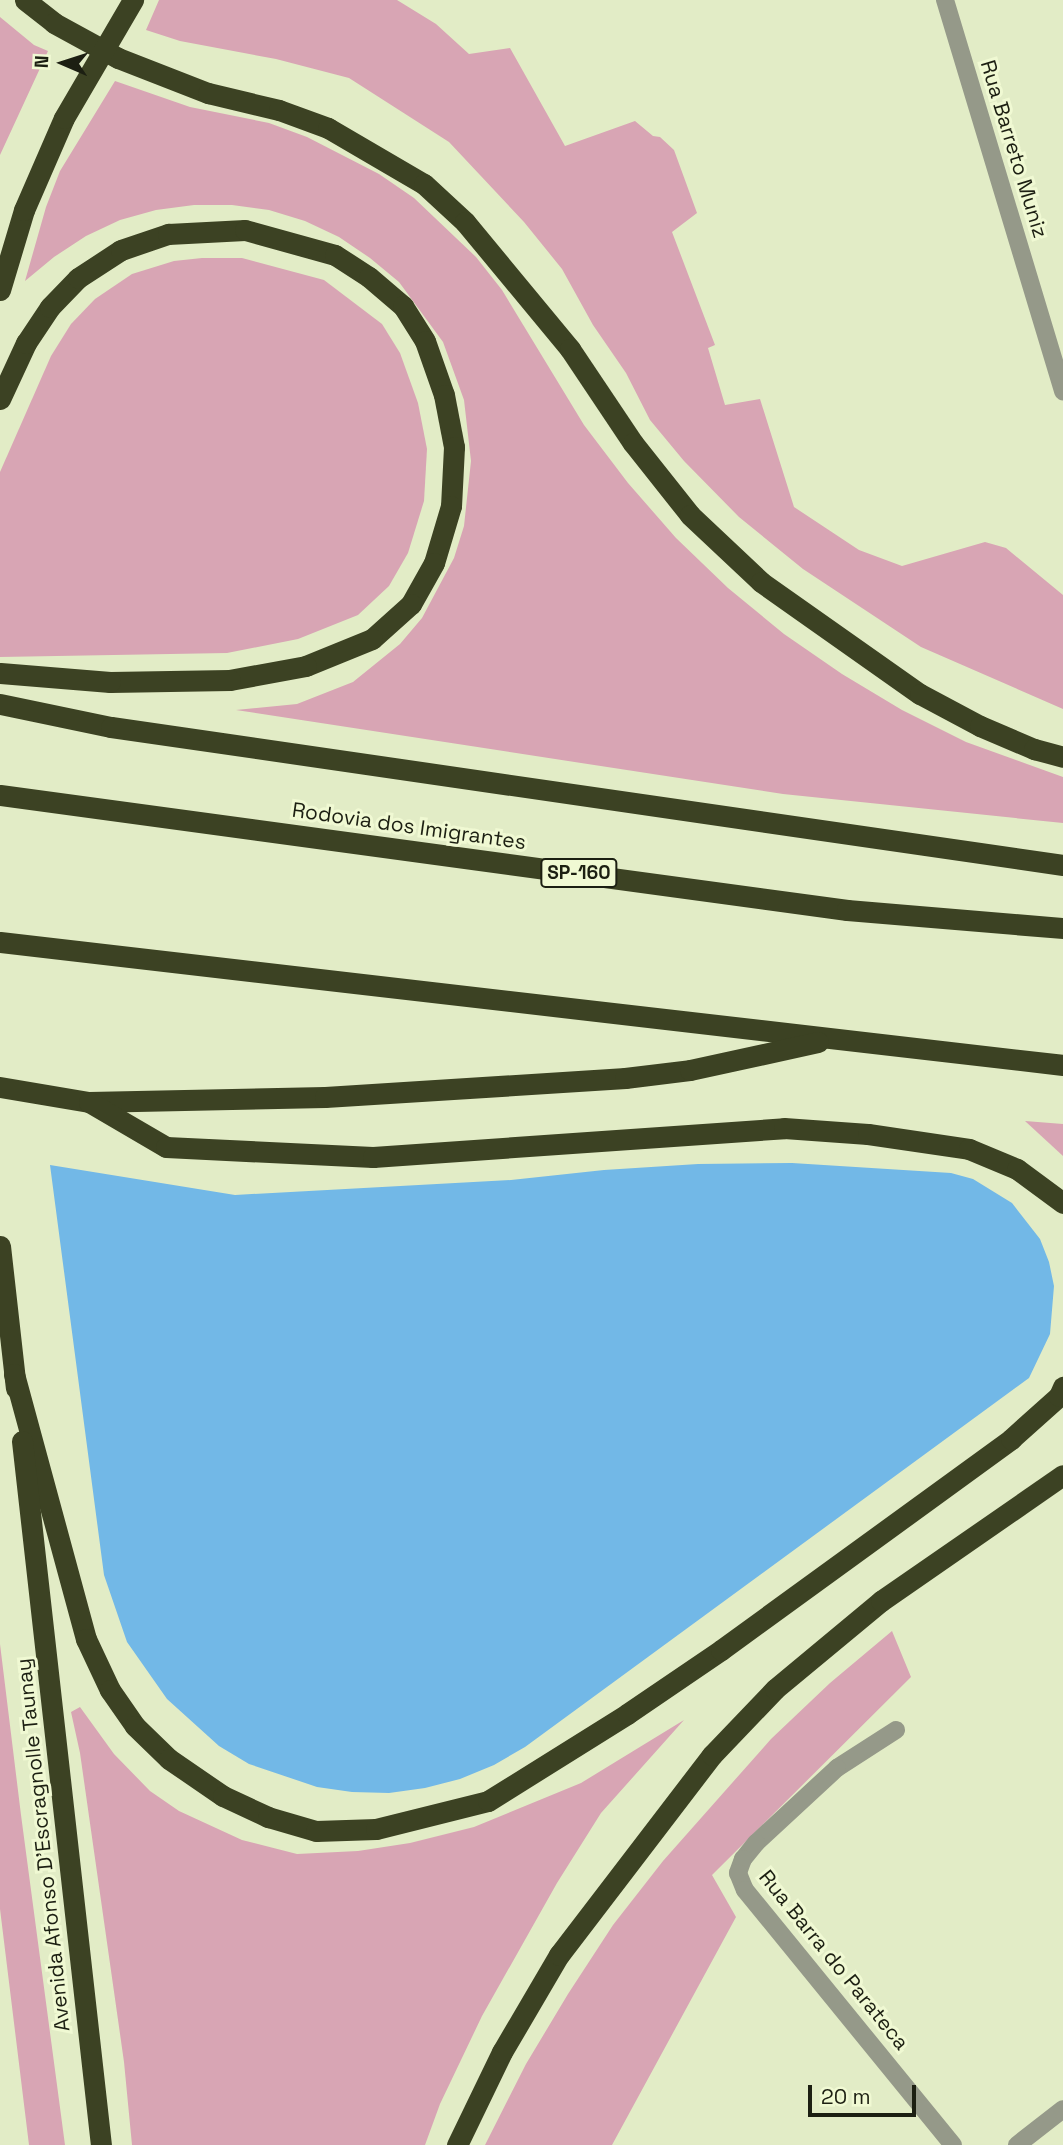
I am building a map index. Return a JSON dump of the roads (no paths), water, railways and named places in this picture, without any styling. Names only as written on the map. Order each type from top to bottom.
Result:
[{"type":"highway","points":[[25,0],[54,23],[118,58],[208,93],[279,110],[328,128],[424,184],[465,222],[570,349],[633,443],[690,515],[761,582],[920,694],[990,730],[1034,749],[1063,757]]},
{"type":"highway","points":[[0,290],[24,210],[64,118],[133,0]]},
{"type":"highway","points":[[0,399],[26,343],[50,307],[78,278],[121,250],[168,234],[245,230],[335,255],[369,277],[403,306],[425,341],[433,363],[444,395],[454,447],[451,506],[434,563],[411,604],[372,639],[306,666],[230,680],[110,682],[0,673]]},
{"type":"highway","points":[[0,704],[111,727],[1063,865]]},
{"type":"highway","name":"Rodovia dos Imigrantes","points":[[0,795],[847,910],[1063,928]]},
{"type":"highway","points":[[0,942],[1063,1065]]},
{"type":"highway","points":[[0,1087],[89,1102],[325,1097],[625,1078],[690,1070],[834,1038]]},
{"type":"highway","points":[[89,1102],[166,1147],[373,1157],[783,1128],[868,1134],[969,1149],[1017,1169],[1063,1203]]},
{"type":"highway","name":"Avenida Afonso D'Escragnolle Taunay","points":[[0,1247],[102,2145]]},
{"type":"highway","points":[[14,1374],[86,1639],[110,1690],[135,1726],[169,1759],[223,1796],[268,1817],[316,1831],[376,1829],[488,1801],[627,1714],[764,1619],[1012,1439],[1059,1396],[1063,1387]]},
{"type":"highway","points":[[457,2145],[502,2052],[559,1955],[712,1755],[775,1689],[881,1601],[1063,1475]]},
{"type":"street","name":"Rua Barreto Muniz","points":[[946,0],[1063,392]]},
{"type":"street","name":"Rua Barra do Parateca","points":[[896,1730],[837,1768],[756,1843],[743,1859],[738,1874],[745,1890],[953,2145]]},
{"type":"street","points":[[1017,2145],[1063,2109]]},
{"type":"water","points":[[792,1163],[951,1173],[973,1179],[1012,1203],[1040,1239],[1054,1286],[1050,1334],[1029,1378],[525,1747],[494,1765],[460,1779],[389,1793],[317,1787],[249,1764],[219,1746],[167,1699],[127,1642],[104,1575],[50,1165],[235,1195],[511,1180],[698,1164]]}]
